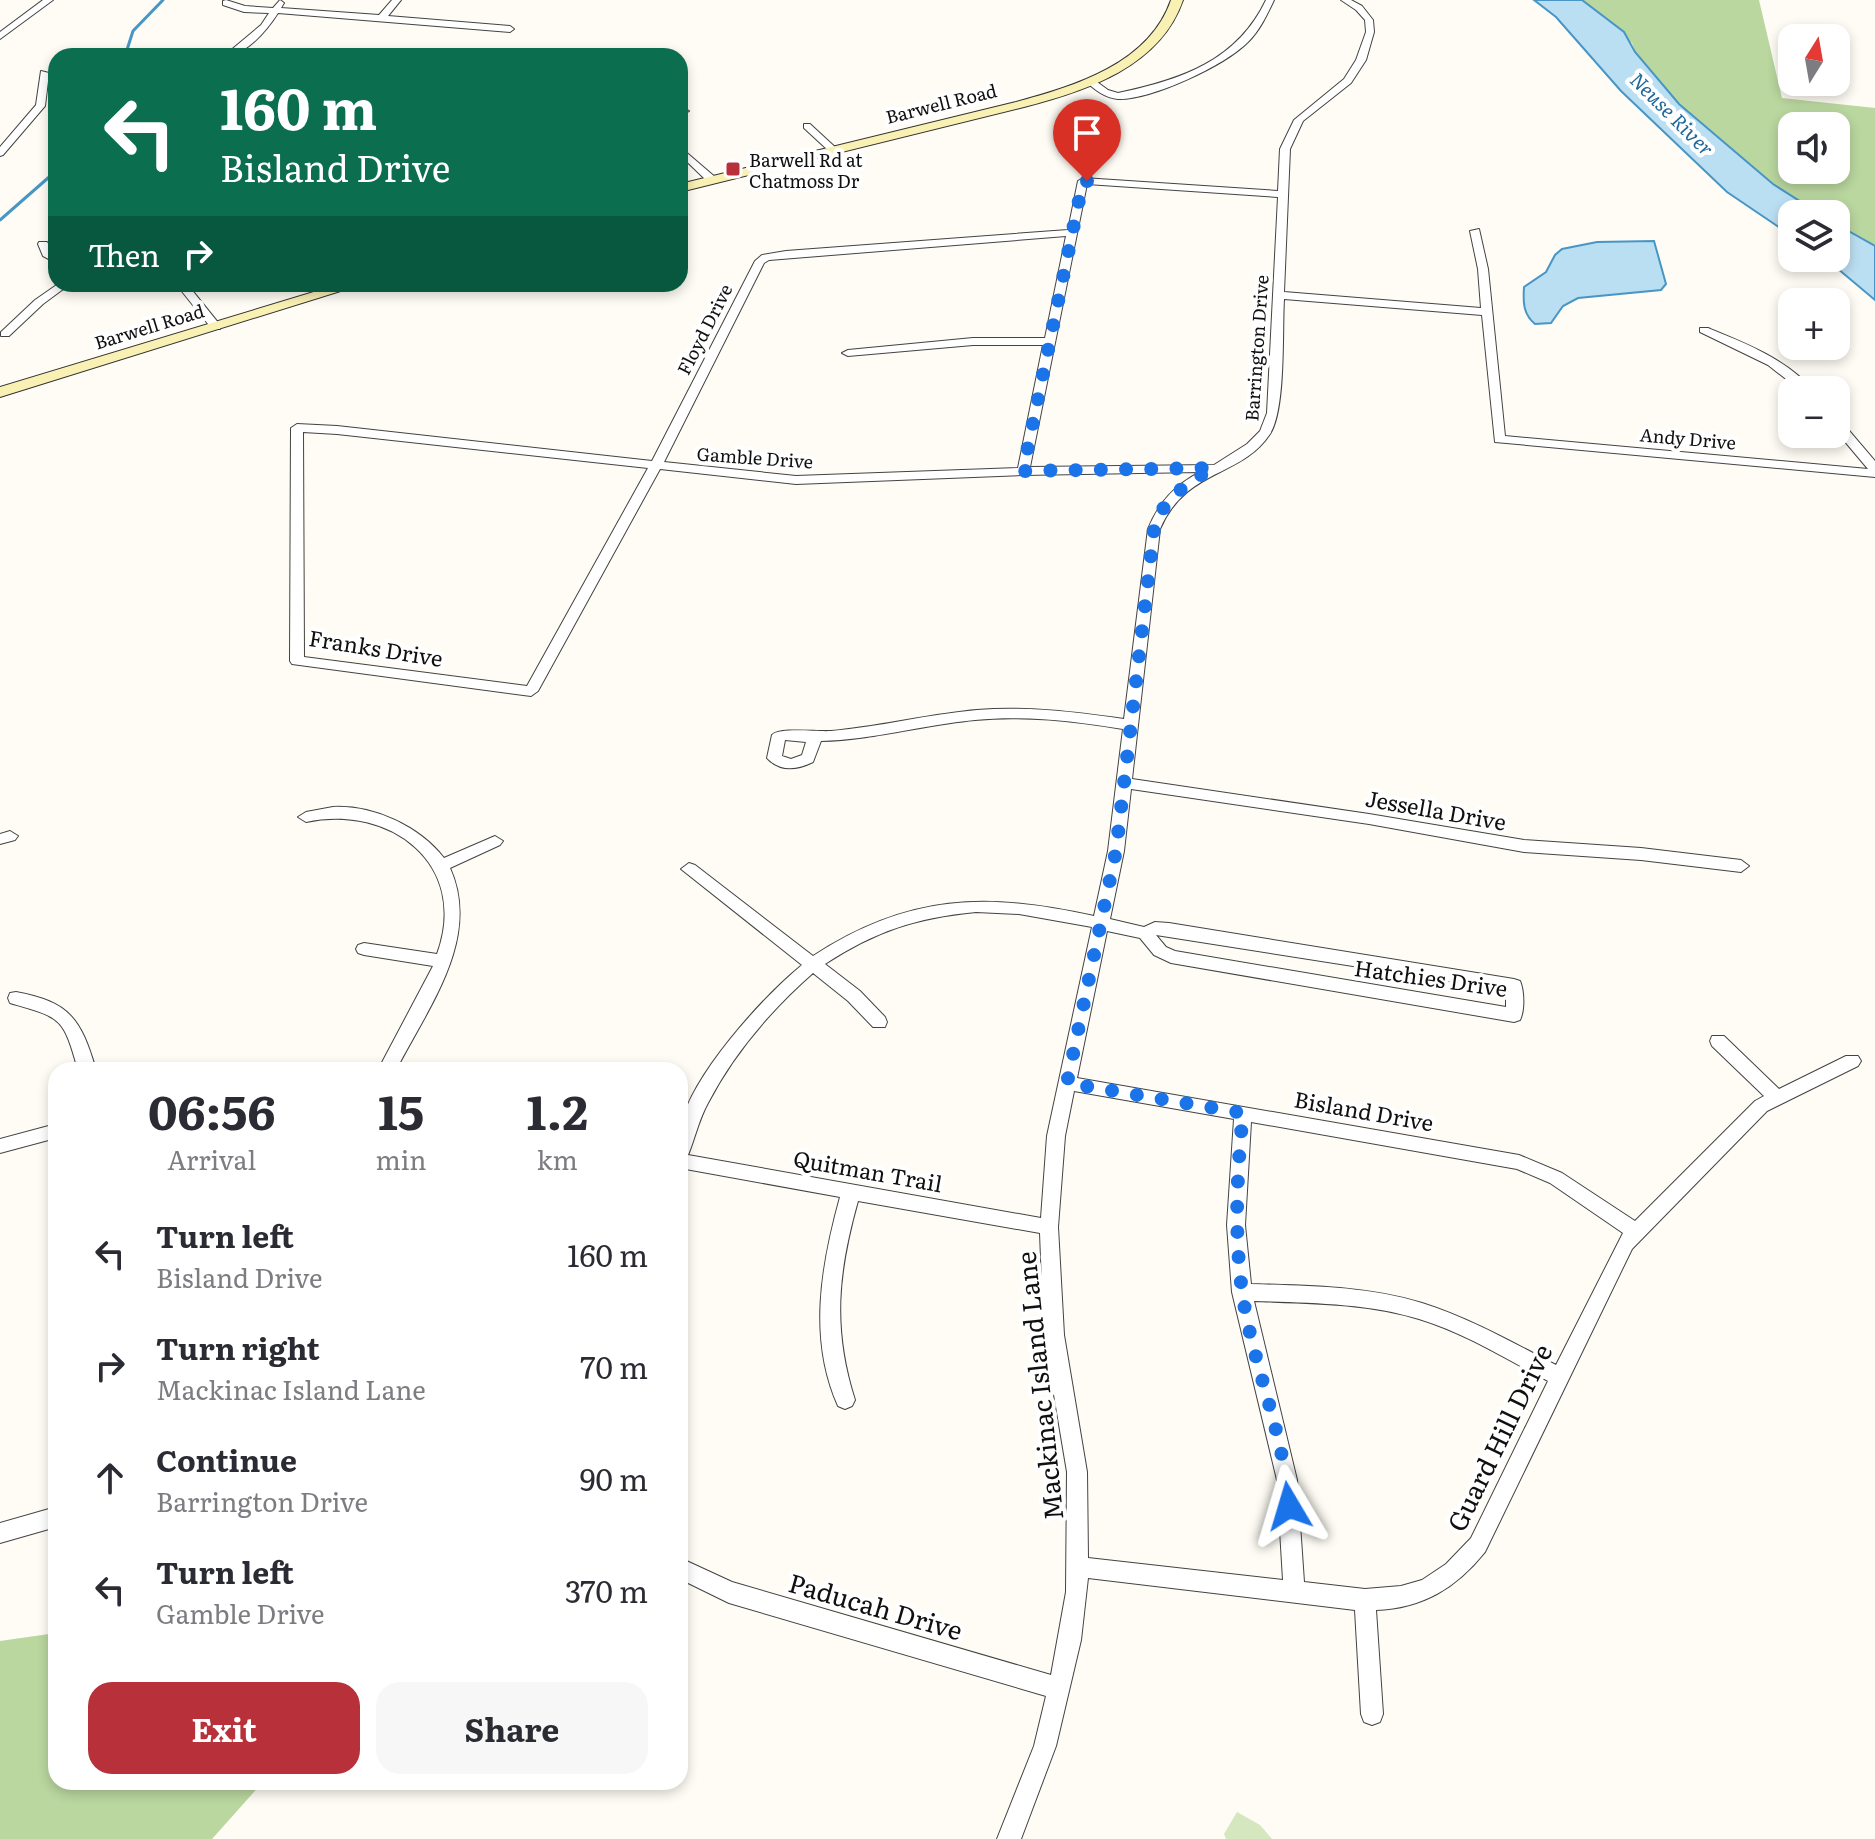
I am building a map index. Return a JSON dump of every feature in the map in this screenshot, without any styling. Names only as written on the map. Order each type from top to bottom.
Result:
[{"type":"street","points":[[0,36],[49,0]]},
{"type":"street","points":[[239,48],[264,27],[283,0]]},
{"type":"street","points":[[381,18],[397,0]]},
{"type":"street","name":"Barwell Road","points":[[688,186],[1025,103],[1090,81],[1145,48],[1168,23],[1177,0]]},
{"type":"street","points":[[1090,81],[1110,95],[1118,96],[1202,70],[1224,57],[1250,33],[1270,0]]},
{"type":"street","name":"Barrington Drive","points":[[1103,922],[1124,783],[1156,522],[1176,494],[1213,468],[1253,447],[1269,429],[1273,413],[1285,149],[1293,129],[1306,113],[1348,81],[1361,60],[1370,32],[1369,20],[1359,8],[1345,0]]},
{"type":"street","points":[[226,3],[244,9],[510,29]]},
{"type":"street","points":[[0,153],[40,106],[44,97],[41,80],[44,73]]},
{"type":"street","points":[[807,126],[833,150]]},
{"type":"street","points":[[688,157],[711,179]]},
{"type":"street","points":[[1023,471],[1083,181],[1282,194]]},
{"type":"street","points":[[1278,295],[1487,312],[1475,231]]},
{"type":"street","name":"Floyd Drive","points":[[532,690],[655,467],[755,267],[766,257],[1071,233]]},
{"type":"street","points":[[43,244],[48,255]]},
{"type":"street","points":[[5,334],[53,292]]},
{"type":"street","points":[[188,292],[216,327]]},
{"type":"street","name":"Barwell Road","points":[[0,392],[330,292]]},
{"type":"street","name":"Andy Drive","points":[[1487,312],[1499,439],[1875,471]]},
{"type":"street","points":[[1704,330],[1743,346],[1789,376]]},
{"type":"street","points":[[848,353],[974,341],[1048,342]]},
{"type":"street","name":"Gamble Drive","points":[[297,428],[796,480],[1023,471],[1213,468]]},
{"type":"street","name":"Franks Drive","points":[[297,428],[297,661],[532,690]]},
{"type":"street","points":[[1850,440],[1875,471]]},
{"type":"street","points":[[814,739],[808,758],[797,764],[783,763],[774,758],[779,735],[814,739],[950,718],[999,714],[1130,725]]},
{"type":"street","name":"Jessella Drive","points":[[1124,783],[1369,819],[1497,843],[1741,866]]},
{"type":"street","points":[[306,817],[336,811],[362,814],[406,832],[441,866],[452,907],[452,930],[441,961],[391,1062]]},
{"type":"street","points":[[441,866],[495,841]]},
{"type":"street","points":[[689,869],[854,996],[879,1022]]},
{"type":"street","points":[[688,1131],[701,1097],[775,995],[848,939],[902,917],[940,909],[1014,907],[1103,922]]},
{"type":"street","name":"Hatchies Drive","points":[[1103,922],[1145,933],[1160,951],[1180,959],[1514,1015],[1514,985],[1169,929],[1155,928],[1145,933]]},
{"type":"street","name":"Mackinac Island Lane","points":[[1009,1839],[1045,1746],[1070,1640],[1079,1567],[1077,1472],[1054,1335],[1049,1227],[1056,1136],[1103,922]]},
{"type":"street","points":[[364,949],[441,961]]},
{"type":"street","points":[[16,998],[44,1004],[65,1015],[77,1032],[85,1062]]},
{"type":"street","points":[[1718,1041],[1775,1096]]},
{"type":"street","name":"Guard Hill Drive","points":[[1079,1567],[1365,1600],[1397,1600],[1419,1594],[1443,1582],[1461,1567],[1478,1545],[1625,1243],[1761,1106],[1775,1096],[1852,1061]]},
{"type":"street","name":"Bisland Drive","points":[[1067,1083],[1519,1162],[1556,1178],[1635,1231]]},
{"type":"street","points":[[1243,1113],[1236,1225],[1242,1292],[1287,1480],[1294,1592]]},
{"type":"street","points":[[0,1146],[48,1133]]},
{"type":"street","name":"Quitman Trail","points":[[688,1162],[1049,1227]]},
{"type":"street","points":[[845,1400],[830,1350],[829,1291],[833,1257],[851,1192]]},
{"type":"street","points":[[1242,1292],[1353,1299],[1420,1311],[1560,1377]]},
{"type":"street","points":[[0,1533],[48,1519]]},
{"type":"street","name":"Paducah Drive","points":[[688,1572],[729,1592],[1059,1689]]},
{"type":"street","points":[[1365,1600],[1372,1714]]},
{"type":"green space","points":[[1582,0],[1759,0],[1778,81],[1778,96],[1875,108],[1875,246],[1850,232],[1850,200],[1798,200],[1773,184],[1679,104],[1635,51],[1632,43]]},
{"type":"green space","points":[[48,1634],[48,1790],[256,1790],[212,1839],[0,1839],[0,1641]]},
{"type":"green space","points":[[1237,1812],[1260,1825],[1272,1839],[1226,1839],[1224,1834]]},
{"type":"water","name":"Neuse River","points":[[1534,0],[1582,0],[1624,32],[1635,52],[1679,104],[1773,184],[1798,200],[1778,200],[1778,227],[1727,192],[1621,91],[1556,17]]},
{"type":"water","points":[[1850,232],[1875,246],[1875,300],[1842,272],[1850,272]]},
{"type":"water","points":[[1654,241],[1666,284],[1661,290],[1578,298],[1563,306],[1551,323],[1535,324],[1528,316],[1524,287],[1546,272],[1562,249],[1597,242]]},
{"type":"waterway","points":[[128,48],[133,31],[163,0]]},
{"type":"waterway","points":[[0,220],[48,178]]},
{"type":"place","name":"Barwell Rd at Chatmoss Dr","points":[[733,169]]},
{"type":"route","points":[[1087,181],[1083,181],[1071,233],[1023,471],[1213,468],[1176,494],[1160,514],[1154,529],[1116,851],[1067,1083],[1243,1113],[1236,1225],[1242,1292],[1275,1424],[1287,1480],[1289,1506]]}]
